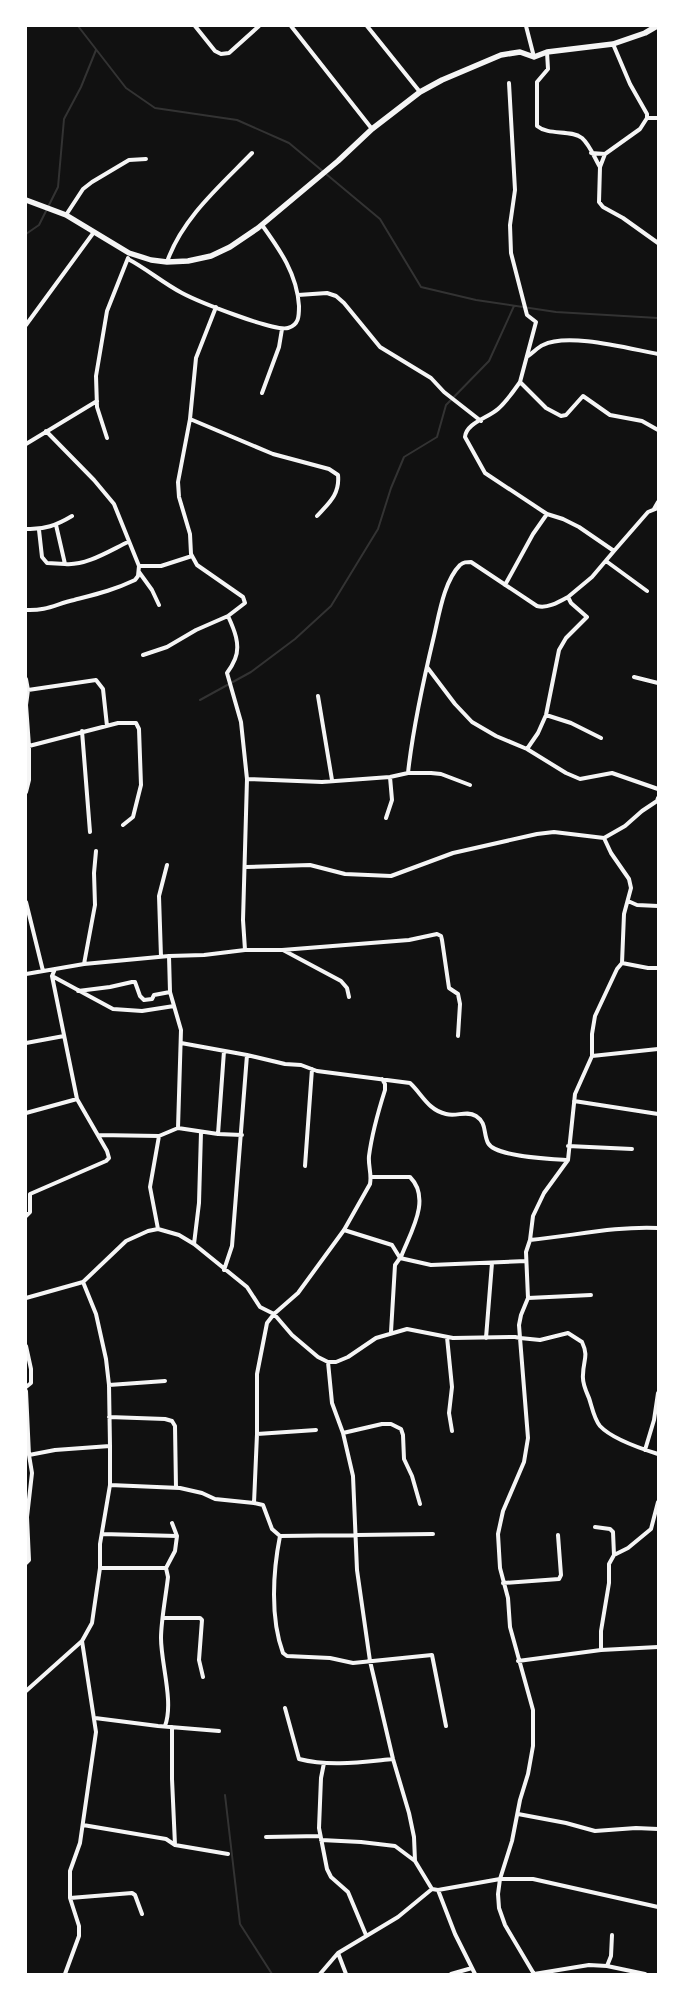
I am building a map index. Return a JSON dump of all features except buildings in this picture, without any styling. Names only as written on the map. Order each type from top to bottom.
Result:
[{"type":"street","points":[[195,26],[215,51],[221,54],[229,53],[259,26]]},
{"type":"street","points":[[291,26],[372,129]]},
{"type":"street","points":[[367,26],[420,92]]},
{"type":"street","points":[[526,26],[534,56]]},
{"type":"street","points":[[128,256],[167,262],[188,261],[211,256],[230,247],[262,225],[338,161],[372,129],[420,92],[468,68],[501,55],[520,52],[534,56],[547,52],[613,44],[645,33],[657,26]]},
{"type":"street","points":[[613,44],[630,84],[647,114],[647,118],[640,129],[605,154],[600,167],[599,202],[603,207],[623,218],[658,243]]},
{"type":"street","points":[[547,52],[548,69],[536,82],[537,126],[550,131],[582,138],[600,167]]},
{"type":"street","points":[[509,83],[515,190],[510,225],[511,254],[527,315],[536,322],[528,357],[520,382],[509,398],[497,410],[470,427],[465,432],[465,437],[485,473],[547,514],[574,524],[596,537],[614,551]]},
{"type":"street","points":[[647,118],[658,118]]},
{"type":"street","points":[[167,262],[172,248],[200,208],[252,153]]},
{"type":"street","points":[[591,153],[605,154]]},
{"type":"street","points":[[66,215],[83,189],[92,182],[129,160],[146,159]]},
{"type":"street","points":[[26,200],[66,215],[94,232],[183,294],[234,315],[282,329],[295,325],[298,319],[298,296],[290,268],[262,225]]},
{"type":"street","points":[[26,325],[94,232]]},
{"type":"street","points":[[107,438],[97,407],[96,376],[107,311],[128,256]]},
{"type":"street","points":[[298,296],[327,293],[336,296],[344,303],[380,347],[431,378],[444,392],[480,421]]},
{"type":"street","points":[[143,655],[167,647],[196,630],[228,616],[244,605],[243,597],[197,565],[192,556],[190,534],[179,497],[178,482],[190,420],[196,358],[216,307]]},
{"type":"street","points":[[262,393],[279,347],[282,329]]},
{"type":"street","points":[[528,357],[543,344],[565,340],[592,342],[658,354]]},
{"type":"street","points":[[520,382],[546,408],[561,416],[566,415],[583,396],[610,415],[642,421],[658,430]]},
{"type":"street","points":[[26,444],[97,401]]},
{"type":"street","points":[[190,420],[273,454],[334,472],[338,475],[337,492],[333,500],[317,516]]},
{"type":"street","points":[[26,610],[51,608],[72,600],[114,590],[135,580],[139,572],[139,566],[128,542],[114,504],[106,493],[46,431]]},
{"type":"street","points":[[408,773],[412,735],[441,608],[448,585],[460,566],[465,562],[471,562],[537,606],[542,607],[553,604],[568,597],[592,577],[648,512],[656,508],[658,502]]},
{"type":"street","points":[[506,585],[532,534],[547,514]]},
{"type":"street","points":[[26,529],[39,530],[56,525],[72,516]]},
{"type":"street","points":[[56,525],[65,564]]},
{"type":"street","points":[[39,530],[42,557],[47,563],[74,565],[89,560],[128,542]]},
{"type":"street","points":[[139,566],[161,566],[192,556]]},
{"type":"street","points":[[606,561],[647,591]]},
{"type":"street","points":[[139,572],[152,590],[159,605]]},
{"type":"street","points":[[527,749],[538,733],[546,715],[559,650],[566,638],[587,617],[571,603],[568,597]]},
{"type":"street","points":[[228,616],[236,634],[236,659],[227,673],[241,722],[247,779],[246,867],[243,920],[245,950]]},
{"type":"street","points":[[427,667],[455,704],[472,722],[496,736],[527,749],[576,778],[585,778],[612,773],[658,788]]},
{"type":"street","points":[[634,677],[658,683]]},
{"type":"street","points":[[26,679],[28,690],[26,704],[29,780],[26,792]]},
{"type":"street","points":[[28,690],[96,680],[103,689],[107,726]]},
{"type":"street","points":[[318,696],[332,780]]},
{"type":"street","points":[[546,715],[571,723],[601,738]]},
{"type":"street","points":[[28,746],[107,726],[132,722],[136,724],[139,729],[141,785],[133,818],[123,825]]},
{"type":"street","points":[[82,732],[90,832]]},
{"type":"street","points":[[247,779],[306,782],[390,777],[408,773],[441,774],[470,785]]},
{"type":"street","points":[[386,818],[392,800],[390,777]]},
{"type":"street","points":[[246,867],[310,865],[344,874],[391,876],[453,853],[537,834],[554,832],[604,838],[625,826],[642,811],[658,800]]},
{"type":"street","points":[[604,838],[611,853],[629,879],[631,888],[624,914],[622,963],[596,1011],[592,1034],[592,1056],[588,1070],[578,1087],[574,1101],[568,1146],[568,1160],[536,1205],[530,1240],[526,1252],[528,1298],[521,1315],[519,1325],[528,1438],[524,1462],[499,1523],[500,1568],[509,1602],[510,1627],[518,1661],[533,1710],[533,1746],[528,1774],[520,1800],[512,1841],[500,1879],[498,1894],[499,1908],[505,1925],[534,1974],[589,1966],[607,1966],[645,1974]]},
{"type":"street","points":[[84,964],[95,905],[94,872],[96,851]]},
{"type":"street","points":[[161,957],[159,896],[167,865]]},
{"type":"street","points":[[628,901],[637,905],[658,906]]},
{"type":"street","points":[[26,902],[43,971]]},
{"type":"street","points":[[26,974],[84,964],[169,956],[204,955],[245,950],[282,950],[409,940],[431,935],[439,935],[442,940],[449,988],[458,994],[460,1004],[458,1036]]},
{"type":"street","points":[[282,950],[341,981],[347,988],[349,997]]},
{"type":"street","points":[[169,956],[170,992],[180,1022],[181,1043],[178,1128]]},
{"type":"street","points":[[622,963],[648,968],[658,968]]},
{"type":"street","points":[[26,1216],[30,1212],[30,1194],[106,1161],[109,1158],[107,1151],[77,1099],[52,976],[55,969]]},
{"type":"street","points":[[52,976],[113,1009],[142,1011],[174,1006]]},
{"type":"street","points":[[78,991],[135,982],[140,996],[144,1000],[152,999],[154,995],[170,992]]},
{"type":"street","points":[[26,1043],[64,1036]]},
{"type":"street","points":[[181,1043],[312,1069],[410,1083],[426,1102],[435,1109],[447,1115],[466,1112],[474,1115],[482,1121],[488,1144],[495,1148],[528,1157],[568,1160]]},
{"type":"street","points":[[592,1056],[658,1049]]},
{"type":"street","points":[[218,1134],[224,1051]]},
{"type":"street","points":[[224,1270],[232,1246],[242,1136],[247,1055]]},
{"type":"street","points":[[305,1166],[312,1069]]},
{"type":"street","points":[[254,1503],[258,1363],[265,1329],[274,1314],[298,1293],[344,1230],[370,1184],[370,1146],[374,1122],[385,1090],[385,1084],[382,1079]]},
{"type":"street","points":[[26,1113],[77,1099]]},
{"type":"street","points":[[574,1101],[658,1114]]},
{"type":"street","points":[[98,1135],[159,1136],[178,1128],[242,1136]]},
{"type":"street","points":[[194,1244],[199,1202],[201,1132]]},
{"type":"street","points":[[158,1229],[150,1187],[159,1136]]},
{"type":"street","points":[[568,1146],[632,1148]]},
{"type":"street","points":[[371,1177],[410,1177],[415,1181],[420,1194],[415,1228],[409,1235],[396,1265],[391,1332]]},
{"type":"street","points":[[530,1240],[569,1236],[609,1228],[658,1228]]},
{"type":"street","points":[[26,1298],[84,1282],[126,1241],[148,1231],[158,1229],[179,1235],[194,1244],[224,1270],[247,1287],[260,1307],[274,1314],[292,1336],[318,1357],[328,1362],[336,1362],[348,1357],[376,1338],[391,1332],[407,1329],[447,1337],[515,1337],[540,1340],[568,1333],[582,1342],[586,1357],[582,1374],[583,1383],[595,1418],[600,1426],[608,1433],[645,1450],[658,1454]]},
{"type":"street","points":[[344,1230],[392,1245],[400,1257],[431,1265],[526,1261]]},
{"type":"street","points":[[486,1338],[492,1263]]},
{"type":"street","points":[[26,1691],[82,1640],[92,1623],[100,1568],[102,1534],[110,1485],[109,1385],[101,1331],[84,1282]]},
{"type":"street","points":[[528,1298],[591,1295]]},
{"type":"street","points":[[447,1337],[452,1387],[449,1413],[452,1431]]},
{"type":"street","points":[[26,1346],[31,1369],[31,1383],[26,1387]]},
{"type":"street","points":[[328,1362],[332,1403],[343,1433],[353,1476],[358,1570],[370,1661],[393,1759],[405,1797],[414,1837],[415,1861]]},
{"type":"street","points":[[109,1385],[165,1381]]},
{"type":"street","points":[[26,1391],[29,1455],[32,1473],[27,1517],[29,1560],[26,1563]]},
{"type":"street","points":[[645,1450],[654,1420],[658,1392]]},
{"type":"street","points":[[110,1417],[165,1419],[172,1421],[175,1426],[176,1488]]},
{"type":"street","points":[[343,1433],[382,1424],[391,1424],[400,1429],[403,1435],[404,1459],[412,1476],[420,1504]]},
{"type":"street","points":[[257,1434],[316,1430]]},
{"type":"street","points":[[29,1455],[55,1450],[110,1446]]},
{"type":"street","points":[[110,1485],[176,1488],[202,1493],[215,1499],[263,1505],[272,1529],[280,1536],[433,1534]]},
{"type":"street","points":[[614,1555],[628,1548],[651,1530],[658,1502]]},
{"type":"street","points":[[165,1726],[168,1720],[166,1679],[161,1637],[168,1577],[166,1568],[175,1550],[177,1536],[172,1523]]},
{"type":"street","points":[[595,1527],[610,1529],[613,1532],[614,1555],[609,1564],[609,1582],[601,1631],[601,1650]]},
{"type":"street","points":[[102,1534],[177,1536]]},
{"type":"street","points":[[503,1583],[559,1579],[561,1575],[558,1535]]},
{"type":"street","points":[[280,1536],[276,1557],[274,1602],[283,1653],[287,1656],[330,1658],[353,1663],[432,1655],[446,1726]]},
{"type":"street","points":[[100,1568],[166,1568]]},
{"type":"street","points":[[164,1618],[200,1618],[202,1620],[199,1660],[203,1678]]},
{"type":"street","points":[[65,1974],[79,1936],[79,1926],[70,1898],[70,1871],[80,1843],[96,1744],[95,1718],[82,1640]]},
{"type":"street","points":[[518,1661],[601,1650],[658,1647]]},
{"type":"street","points":[[285,1708],[299,1759],[324,1763],[350,1764],[393,1759]]},
{"type":"street","points":[[95,1718],[219,1731]]},
{"type":"street","points":[[172,1727],[172,1778],[175,1845]]},
{"type":"street","points":[[324,1763],[321,1778],[320,1838],[328,1873],[348,1892],[366,1935]]},
{"type":"street","points":[[518,1814],[566,1823],[595,1831],[636,1828],[658,1829]]},
{"type":"street","points":[[83,1825],[166,1838],[175,1845],[228,1854]]},
{"type":"street","points":[[266,1837],[320,1838],[394,1846],[415,1861],[432,1889]]},
{"type":"street","points":[[320,1974],[338,1953],[398,1917],[432,1889],[438,1890],[500,1879],[534,1879],[658,1907]]},
{"type":"street","points":[[438,1890],[455,1934],[475,1974]]},
{"type":"street","points":[[70,1898],[132,1893],[135,1895],[142,1914]]},
{"type":"street","points":[[607,1966],[611,1956],[612,1935]]},
{"type":"street","points":[[338,1953],[346,1974]]},
{"type":"street","points":[[451,1974],[472,1968]]},
{"type":"waterway","points":[[78,26],[126,88],[155,108],[237,120],[289,143],[380,219],[421,287],[476,300],[556,312],[658,318]]},
{"type":"waterway","points":[[26,234],[39,225],[58,187],[64,119],[81,87],[96,50]]},
{"type":"waterway","points":[[200,700],[251,672],[295,639],[331,606],[378,529],[391,488],[404,457],[437,437],[446,405],[489,361],[514,306]]},
{"type":"waterway","points":[[225,1795],[240,1924],[272,1974]]}]
